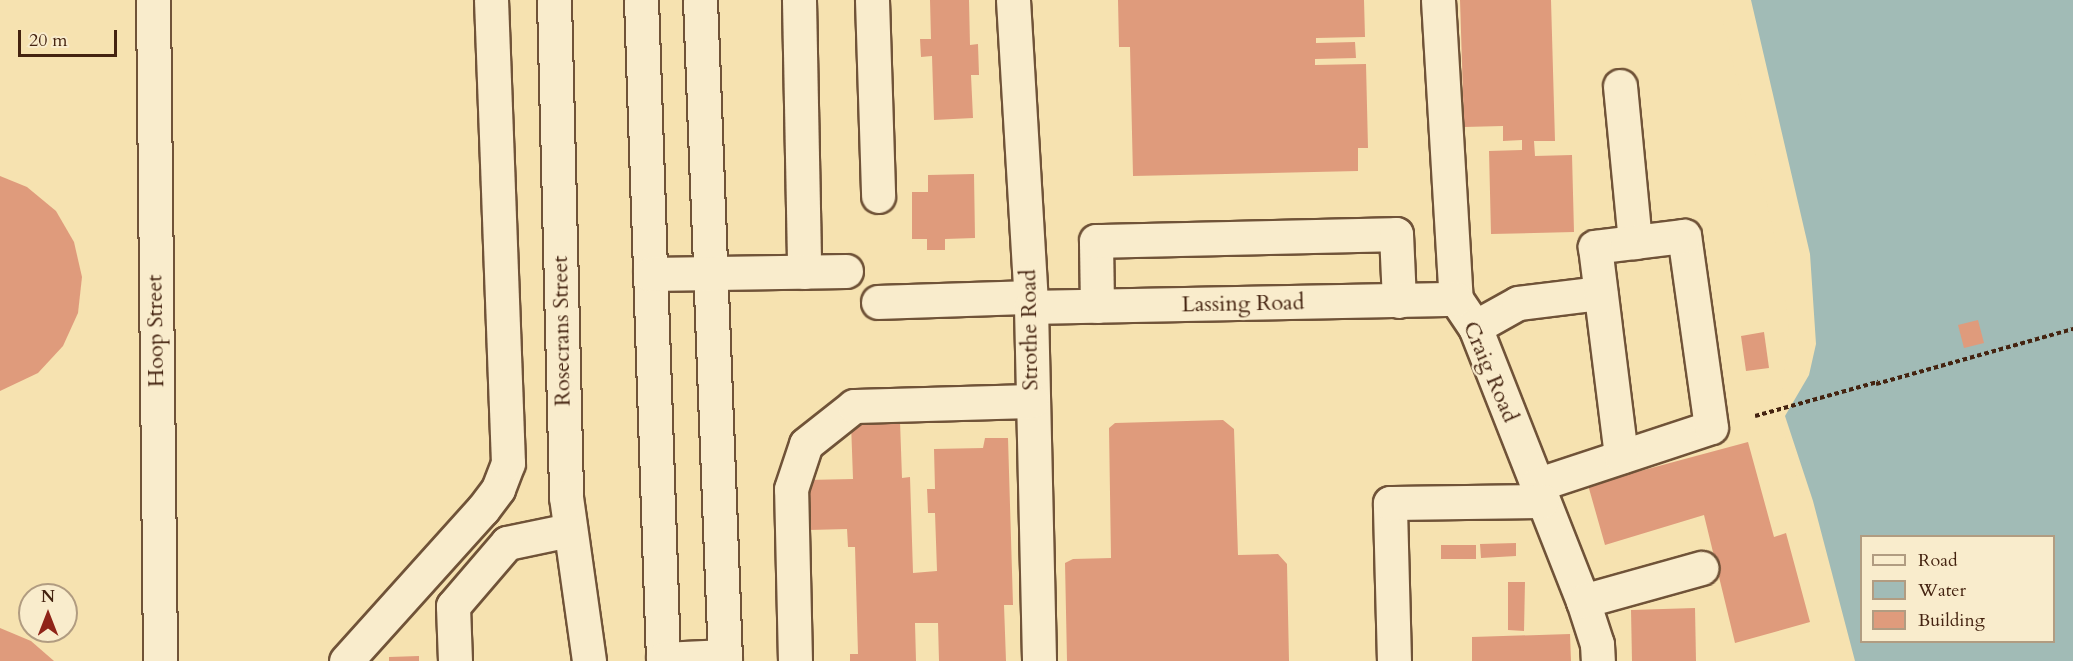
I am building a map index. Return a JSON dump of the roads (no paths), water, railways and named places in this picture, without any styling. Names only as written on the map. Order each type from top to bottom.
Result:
[{"type":"street","name":"Hoop Street","points":[[153,0],[160,661]]},
{"type":"street","points":[[346,661],[483,509],[498,489],[508,463],[491,0]]},
{"type":"street","name":"Rosecrans Street","points":[[554,0],[569,530],[588,661]]},
{"type":"street","points":[[641,0],[663,659],[725,659],[700,0]]},
{"type":"street","points":[[799,0],[804,272]]},
{"type":"street","points":[[872,0],[878,196]]},
{"type":"street","name":"Strothe Road","points":[[1013,0],[1031,302],[1039,661]]},
{"type":"street","name":"Craig Road","points":[[1438,0],[1456,299],[1475,327],[1583,601],[1597,644],[1598,661]]},
{"type":"street","points":[[1620,86],[1635,242]]},
{"type":"street","points":[[1097,306],[1096,241],[1396,234],[1399,301]]},
{"type":"street","points":[[1394,661],[1390,503],[1539,493],[1621,456],[1711,427],[1684,236],[1595,247],[1621,456]]},
{"type":"street","points":[[651,274],[846,272]]},
{"type":"street","points":[[1475,327],[1518,303],[1600,293]]},
{"type":"street","name":"Lassing Road","points":[[878,302],[1031,302],[1097,306],[1456,299]]},
{"type":"street","points":[[795,661],[791,489],[807,444],[854,406],[1032,401]]},
{"type":"street","points":[[455,661],[453,606],[507,543],[569,530]]},
{"type":"street","points":[[1583,601],[1701,568]]},
{"type":"water","points":[[1721,0],[2073,0],[2073,661],[1854,661],[1783,418],[1792,323],[1776,228]]}]
